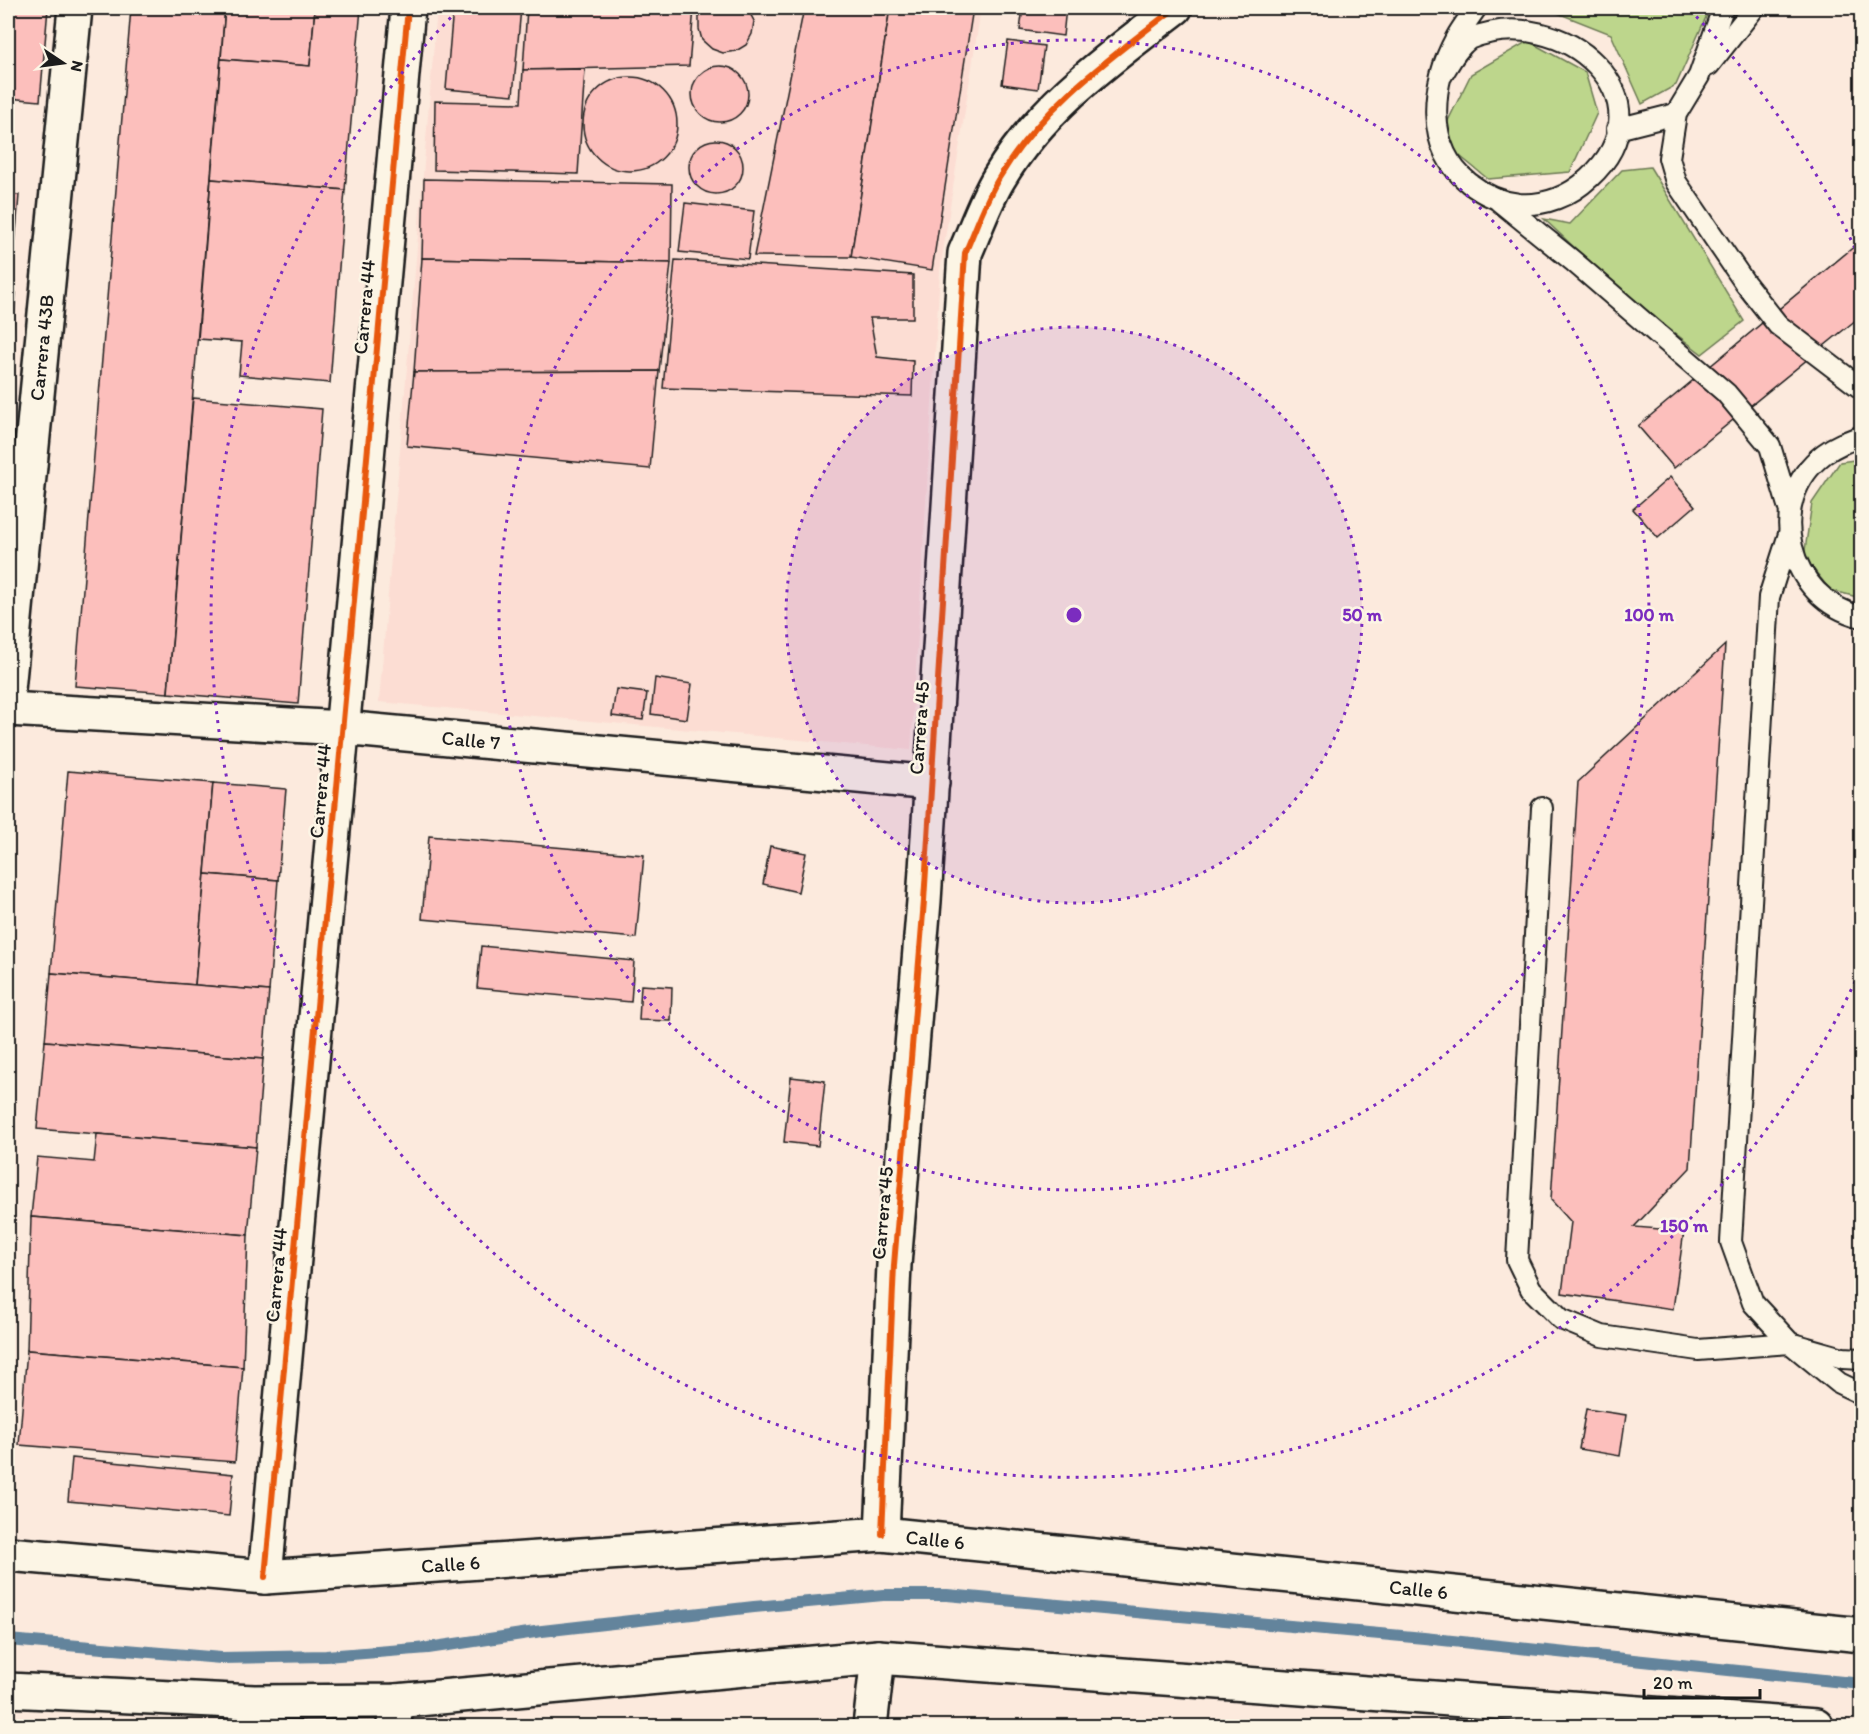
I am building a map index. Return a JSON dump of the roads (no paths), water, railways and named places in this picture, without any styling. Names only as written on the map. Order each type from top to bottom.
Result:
[{"type":"street","name":"Carrera 43B","points":[[8,690],[75,8]]},
{"type":"street","name":"Carrera 44","points":[[265,1577],[408,8]]},
{"type":"street","name":"Carrera 45","points":[[882,1534],[894,1265],[932,783],[965,253],[998,179],[1019,148],[1080,81],[1175,8]]},
{"type":"street","name":"Calle 7","points":[[8,709],[342,728],[932,783]]},
{"type":"street","name":"Calle 6","points":[[8,1554],[265,1577],[882,1534],[1862,1635]]},
{"type":"street","points":[[870,1726],[878,1657]]},
{"type":"street","points":[[8,1690],[254,1702],[395,1714],[878,1657],[1816,1726]]},
{"type":"lane","points":[[1442,75],[1468,40],[1487,28],[1508,21],[1530,19],[1552,22],[1572,31],[1590,44],[1605,62],[1614,82],[1619,106],[1617,129],[1610,151],[1597,171],[1580,187],[1561,197],[1540,203],[1519,204],[1497,199],[1478,190],[1461,177],[1448,160],[1439,139],[1435,118],[1436,96],[1442,75],[1456,38],[1476,8]]},
{"type":"lane","points":[[1700,76],[1723,8]]},
{"type":"lane","points":[[1754,8],[1700,76],[1676,114],[1669,158],[1676,182],[1745,283],[1778,325],[1862,389]]},
{"type":"lane","points":[[1617,129],[1676,114]]},
{"type":"lane","points":[[1497,199],[1573,261],[1726,393],[1770,446],[1790,512]]},
{"type":"lane","points":[[1862,436],[1841,443],[1823,455],[1807,471],[1796,491],[1790,512],[1789,534],[1793,555],[1802,575],[1815,592],[1832,606],[1862,617]]},
{"type":"lane","points":[[1789,534],[1769,597],[1731,1242],[1753,1303],[1790,1343],[1839,1383],[1862,1394]]},
{"type":"lane","points":[[1542,808],[1517,1260],[1530,1289],[1561,1319],[1602,1336],[1698,1350],[1790,1343],[1843,1358],[1862,1359]]},
{"type":"waterway","points":[[8,1640],[221,1658],[326,1656],[428,1648],[542,1631],[754,1607],[883,1595],[947,1595],[1424,1638],[1862,1684]]}]
